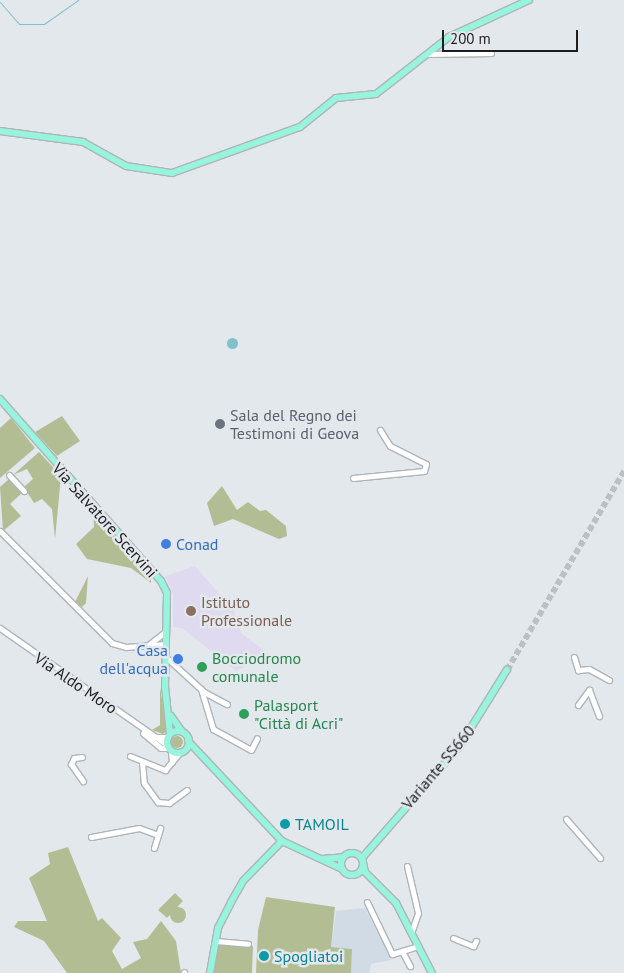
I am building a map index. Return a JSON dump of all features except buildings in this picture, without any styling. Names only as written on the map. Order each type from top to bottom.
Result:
[{"type":"main road","points":[[0,131],[83,142],[126,166],[172,173],[300,127],[336,98],[376,94],[428,54],[479,20],[529,0]]},
{"type":"main road","name":"Via Salvatore Scervini","points":[[0,399],[161,581],[167,593],[166,658],[171,716],[169,736]]},
{"type":"main road","name":"Variante SS660","points":[[362,860],[370,844],[459,747],[507,670]]},
{"type":"main road","points":[[171,716],[198,756],[227,778],[282,841],[349,874],[358,873],[370,877]]},
{"type":"main road","points":[[182,732],[169,736],[169,748],[198,756]]},
{"type":"main road","points":[[181,752],[188,741]]},
{"type":"main road","points":[[210,973],[216,941],[243,882],[282,841]]},
{"type":"main road","points":[[318,859],[343,857],[370,844]]},
{"type":"main road","points":[[353,853],[362,860],[370,877],[396,903],[432,973]]},
{"type":"main road","points":[[342,869],[343,857]]},
{"type":"main road","points":[[358,873],[362,860]]},
{"type":"street","points":[[428,54],[491,53]]},
{"type":"street","points":[[353,478],[424,471],[426,464],[390,446],[380,430]]},
{"type":"street","points":[[9,475],[24,491]]},
{"type":"street","points":[[0,531],[112,643],[156,648],[201,689],[227,704]]},
{"type":"street","name":"Via Aldo Moro","points":[[0,628],[169,748]]},
{"type":"street","points":[[147,646],[156,641],[166,631]]},
{"type":"street","points":[[156,641],[166,644]]},
{"type":"street","points":[[156,648],[166,644]]},
{"type":"street","points":[[574,657],[578,670],[589,669],[609,680]]},
{"type":"street","points":[[201,689],[213,729],[251,750],[258,738]]},
{"type":"street","points":[[578,705],[589,690],[599,716]]},
{"type":"street","points":[[130,720],[154,743],[169,748],[172,762]]},
{"type":"street","points":[[153,737],[169,736]]},
{"type":"street","points":[[130,756],[158,770],[172,762],[181,752]]},
{"type":"street","points":[[82,757],[74,758],[71,764],[83,781]]},
{"type":"street","points":[[142,762],[144,783],[158,802],[169,803],[188,790]]},
{"type":"street","points":[[566,819],[600,858]]},
{"type":"street","points":[[91,837],[139,828],[158,835]]},
{"type":"street","points":[[154,848],[160,828]]},
{"type":"street","points":[[407,866],[418,913],[411,933]]},
{"type":"street","points":[[367,902],[392,954],[403,953],[418,946]]},
{"type":"street","points":[[453,938],[473,946],[476,941]]},
{"type":"street","points":[[216,941],[248,944]]},
{"type":"street","points":[[403,953],[410,966]]},
{"type":"shaded area","points":[[195,566],[234,611],[241,633],[270,655],[236,671],[182,628],[173,627],[173,595],[165,576]]},
{"type":"shaded area","points":[[365,908],[391,960],[371,964],[369,973],[351,973],[352,949],[331,947],[336,911]]},
{"type":"green space","points":[[62,416],[80,441],[57,456],[35,432]]},
{"type":"green space","points":[[11,418],[35,448],[0,478],[0,428]]},
{"type":"green space","points":[[39,452],[61,476],[55,539],[52,509],[42,499],[34,503],[27,492],[25,486],[33,479],[27,469],[13,475]]},
{"type":"green space","points":[[9,479],[22,493],[10,504],[21,516],[3,531],[0,487]]},
{"type":"green space","points":[[222,486],[237,510],[248,502],[260,511],[266,510],[286,526],[287,536],[279,539],[233,519],[214,526],[207,503]]},
{"type":"green space","points":[[93,512],[151,578],[151,583],[131,568],[87,559],[76,544],[94,527]]},
{"type":"green space","points":[[88,576],[86,603],[82,607],[75,602]]},
{"type":"green space","points":[[160,687],[167,731],[163,734],[152,730],[160,725]]},
{"type":"green space","points":[[175,736],[179,736],[183,742],[179,748],[175,748],[171,744],[171,740]]},
{"type":"green space","points":[[68,847],[98,921],[102,918],[121,938],[112,951],[122,969],[141,958],[133,942],[147,939],[161,921],[176,941],[181,973],[67,973],[44,941],[14,927],[18,921],[47,921],[29,878],[50,864],[48,853]]},
{"type":"green space","points":[[175,893],[183,901],[167,918],[158,910]]},
{"type":"green space","points":[[266,897],[335,907],[331,947],[352,949],[351,973],[256,973],[258,930]]},
{"type":"green space","points":[[175,907],[181,907],[186,912],[184,921],[175,923],[170,918],[170,912]]},
{"type":"green space","points":[[217,945],[253,946],[252,973],[213,973]]},
{"type":"water","points":[[232,337],[238,343],[232,349],[226,343]]},
{"type":"waterway","points":[[0,2],[19,24],[44,24],[78,0]]},
{"type":"tunnel","points":[[507,670],[624,471]]},
{"type":"place","name":"Sala del Regno dei Testimoni di Geova","points":[[220,424]]},
{"type":"place","name":"Conad","points":[[166,544]]},
{"type":"place","name":"Istituto Professionale","points":[[191,611]]},
{"type":"place","name":"Casa dell'acqua","points":[[178,659]]},
{"type":"place","name":"Bocciodromo comunale","points":[[202,667]]},
{"type":"place","name":"Palasport \"Città di Acri\"","points":[[244,714]]},
{"type":"place","name":"TAMOIL","points":[[285,824]]},
{"type":"place","name":"Spogliatoi","points":[[264,956]]}]
